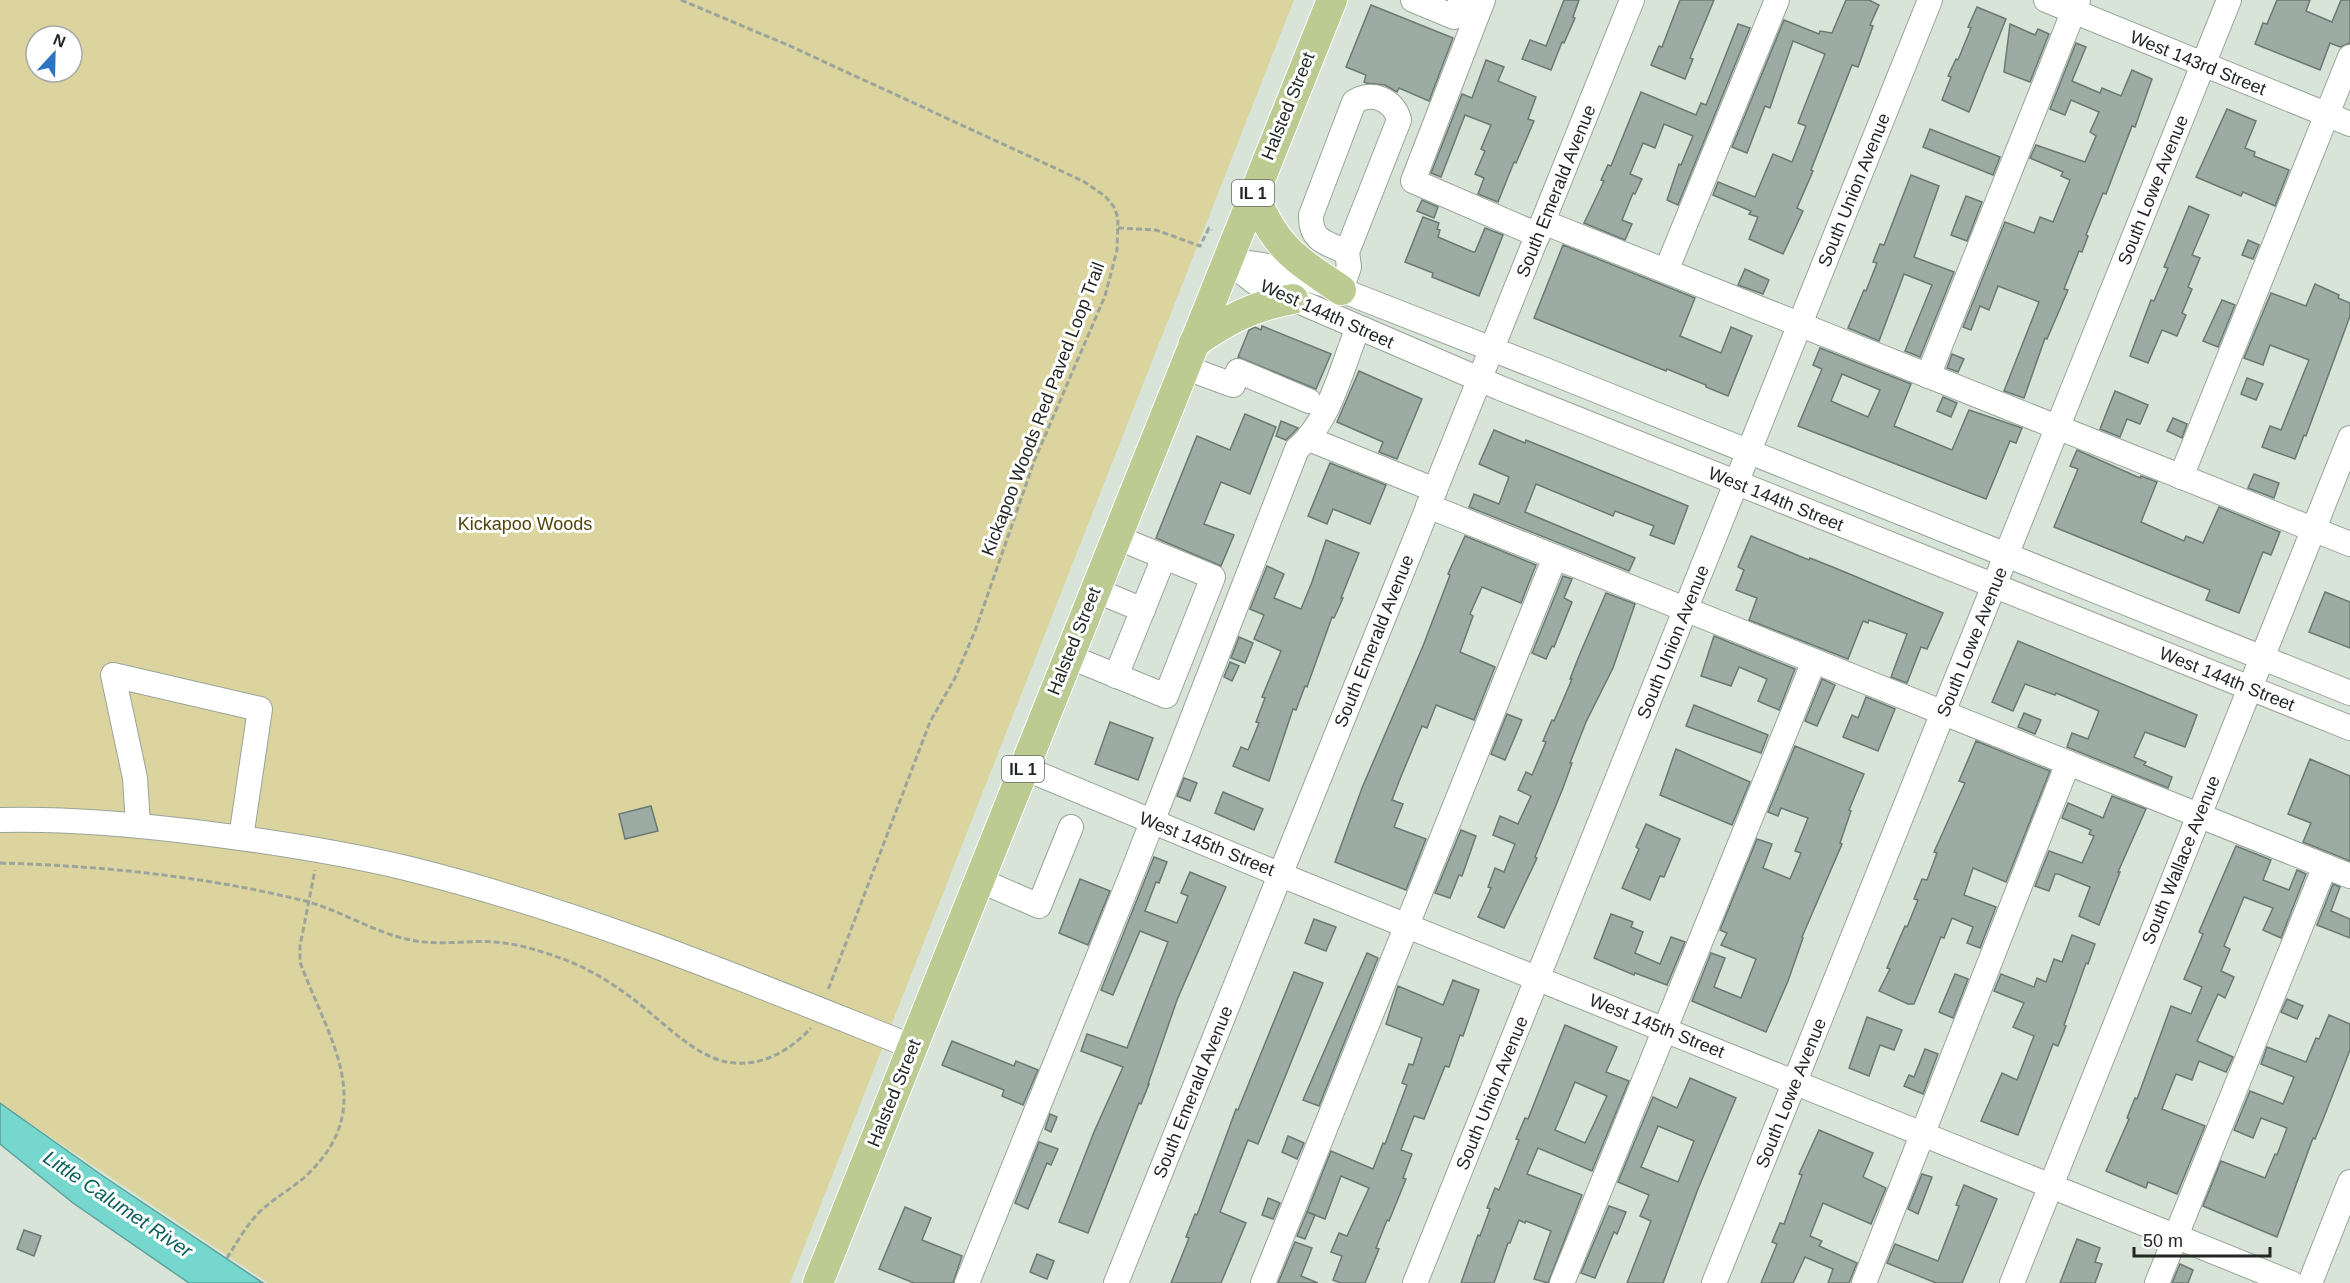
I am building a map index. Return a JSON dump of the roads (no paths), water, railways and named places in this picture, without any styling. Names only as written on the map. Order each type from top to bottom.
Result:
[{"type":"main road","name":"Halsted Street","points":[[824,1281],[912,1047],[1253,192],[1332,0]]},
{"type":"main road","points":[[1253,192],[1261,213],[1284,249],[1341,290]]},
{"type":"main road","points":[[1189,355],[1225,321],[1245,311],[1293,299]]},
{"type":"street","points":[[1413,0],[1454,17],[1461,0]]},
{"type":"street","points":[[1483,0],[1413,181],[1540,229],[1666,272],[2350,544]]},
{"type":"street","name":"South Emerald Avenue","points":[[1116,1283],[1632,0]]},
{"type":"street","points":[[1666,272],[1777,0]]},
{"type":"street","name":"South Union Avenue","points":[[1415,1283],[1930,0]]},
{"type":"street","name":"West 143rd Street","points":[[2046,0],[2076,6],[2203,65],[2350,124]]},
{"type":"street","name":"South Lowe Avenue","points":[[1714,1283],[2229,0]]},
{"type":"street","points":[[1928,376],[2076,6]]},
{"type":"street","points":[[2181,477],[2350,57]]},
{"type":"street","points":[[1341,290],[1349,267],[1347,252],[1399,120],[1397,110],[1389,103],[1371,96],[1361,97],[1354,102],[1311,215],[1310,226],[1315,236],[1347,252]]},
{"type":"street","name":"West 144th Street","points":[[1226,260],[1263,265],[1341,290],[1749,451],[2350,693]]},
{"type":"street","name":"West 144th Street","points":[[1226,260],[1256,283],[1480,380],[2350,728]]},
{"type":"street","points":[[967,1283],[1152,821],[1297,449],[1309,439],[1323,417],[1358,328]]},
{"type":"street","points":[[1189,355],[1233,385],[1238,371],[1309,401]]},
{"type":"street","name":"South Wallace Avenue","points":[[2012,1283],[2350,438]]},
{"type":"street","points":[[1309,439],[1555,557],[2350,876]]},
{"type":"street","points":[[1068,656],[1166,696],[1213,577],[1116,537]]},
{"type":"street","points":[[1116,676],[1164,557]]},
{"type":"street","points":[[1263,1283],[1555,557]]},
{"type":"street","points":[[1095,590],[1143,610]]},
{"type":"street","points":[[1562,1283],[1814,661]]},
{"type":"street","points":[[138,825],[135,778],[113,675],[260,709],[241,838]]},
{"type":"street","points":[[1864,1283],[2068,763]]},
{"type":"street","name":"West 145th Street","points":[[1024,768],[2050,1187],[2291,1283]]},
{"type":"street","points":[[0,820],[87,821],[138,825],[241,838],[409,869],[561,913],[675,952],[912,1047]]},
{"type":"street","points":[[979,880],[1039,906],[1071,827]]},
{"type":"street","points":[[2157,1283],[2325,866]]},
{"type":"street","points":[[2310,1283],[2350,1182]]},
{"type":"water","name":"Little Calumet River","points":[[0,1103],[103,1176],[263,1283],[189,1283],[73,1203],[0,1144]]},
{"type":"park label","name":"Kickapoo Woods","points":[[525,524]]}]
